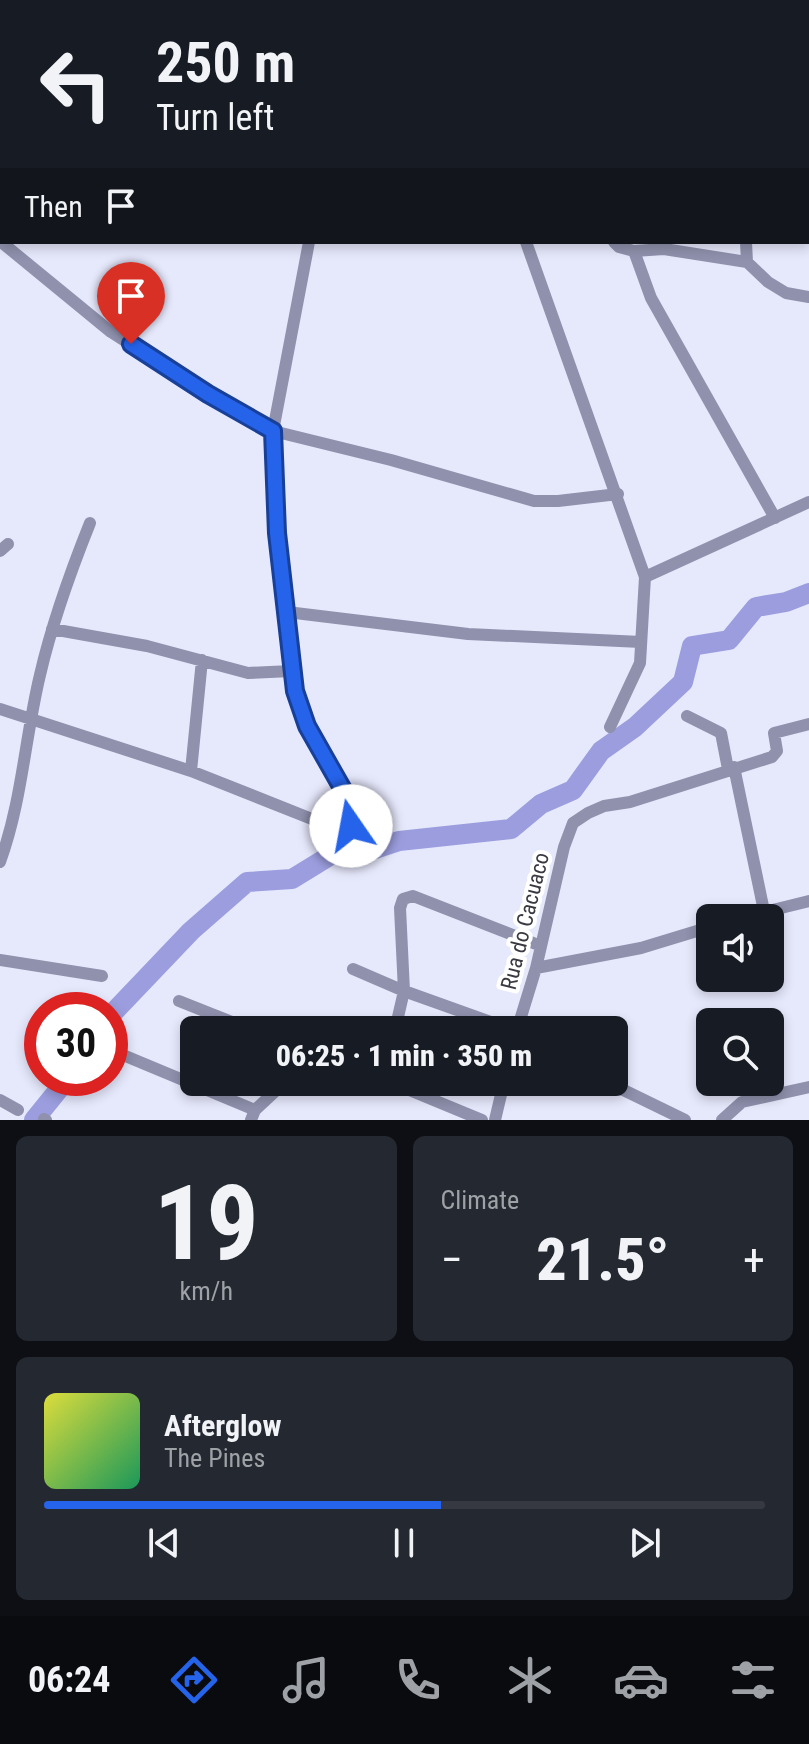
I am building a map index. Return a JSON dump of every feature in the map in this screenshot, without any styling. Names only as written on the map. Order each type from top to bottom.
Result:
[{"type":"street","points":[[4,244],[111,332],[273,431],[391,460],[534,501],[618,494]]},
{"type":"street","points":[[0,709],[191,771],[332,827],[343,830],[351,826],[354,809],[307,726],[291,671],[277,533],[273,431],[309,244]]},
{"type":"street","points":[[527,244],[645,577],[640,663],[610,727]]},
{"type":"street","points":[[616,244],[634,251],[664,249],[747,262],[768,282],[786,293],[809,297]]},
{"type":"street","points":[[746,244],[747,262]]},
{"type":"street","points":[[634,251],[651,298],[775,518]]},
{"type":"street","points":[[645,577],[809,502]]},
{"type":"street","points":[[0,862],[11,833],[30,720],[52,629],[90,523]]},
{"type":"street","points":[[287,612],[468,634],[641,642]]},
{"type":"street","points":[[52,629],[147,646],[257,674],[291,671]]},
{"type":"street","points":[[191,771],[202,660]]},
{"type":"street","points":[[687,716],[721,733],[762,904]]},
{"type":"street","points":[[731,768],[772,757],[777,751],[774,733],[809,724]]},
{"type":"street","name":"Rua do Cacuaco","points":[[520,1016],[536,968],[564,847],[573,823],[604,806],[630,802],[731,768]]},
{"type":"street","points":[[398,1016],[404,991],[400,920],[403,899],[413,896],[541,946]]},
{"type":"street","points":[[784,907],[809,901]]},
{"type":"street","points":[[536,968],[641,948],[696,931]]},
{"type":"street","points":[[0,960],[102,976]]},
{"type":"street","points":[[353,969],[475,1016]]},
{"type":"street","points":[[179,1001],[217,1016]]},
{"type":"street","points":[[128,1058],[253,1115],[271,1096]]},
{"type":"street","points":[[722,1120],[742,1102],[809,1087]]},
{"type":"street","points":[[628,1092],[685,1120]]},
{"type":"street","points":[[424,1096],[482,1120]]},
{"type":"street","points":[[495,1120],[501,1096]]},
{"type":"street","points":[[0,1100],[18,1110]]},
{"type":"waterway","points":[[128,997],[191,931],[247,882],[292,879],[336,852],[363,853],[399,841],[511,829],[541,804],[573,790],[601,751],[635,727],[683,682],[692,646],[729,640],[756,607],[786,602],[809,593]]},
{"type":"waterway","points":[[34,1120],[53,1096]]},
{"type":"route","points":[[131,344],[208,394],[273,431],[277,533],[291,671],[307,726],[354,809],[351,826]]}]
